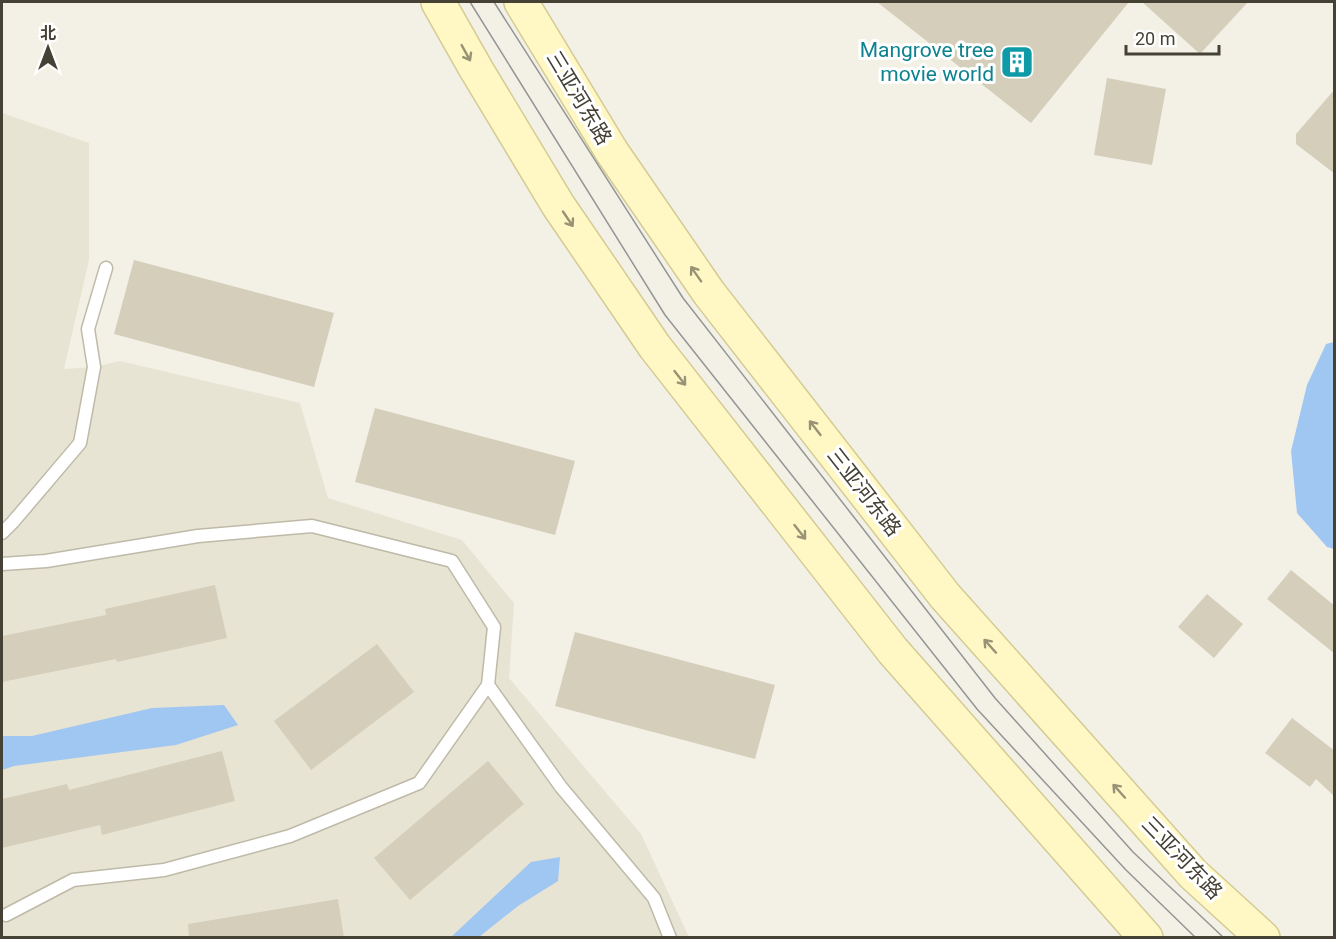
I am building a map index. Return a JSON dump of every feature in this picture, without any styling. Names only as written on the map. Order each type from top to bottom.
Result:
[{"type":"main road","points":[[438,2],[558,205],[655,347],[893,651],[1146,938]]},
{"type":"main road","name":"三亚河东路","points":[[521,2],[612,152],[709,292],[945,596],[1193,874],[1263,938]]},
{"type":"lane","points":[[2,532],[80,443],[94,367],[88,329],[106,268]]},
{"type":"lane","points":[[2,564],[46,561],[198,536],[312,526],[452,561],[494,627],[488,685],[419,783],[290,837],[165,870],[73,880],[6,915]]},
{"type":"lane","points":[[488,685],[561,787],[654,898],[670,938]]},
{"type":"shaded area","points":[[2,113],[89,143],[89,260],[64,369],[94,367],[120,361],[300,403],[328,498],[462,540],[514,603],[509,678],[641,834],[689,937],[2,938]]},
{"type":"water","points":[[1334,342],[1334,549],[1327,547],[1297,513],[1291,451],[1307,385],[1326,344]]},
{"type":"water","points":[[224,705],[238,725],[176,745],[14,766],[2,770],[2,736],[32,736],[152,708]]},
{"type":"water","points":[[560,857],[558,881],[518,906],[479,937],[451,937],[531,862]]},
{"type":"building","name":"Mangrove tree movie world","points":[[877,2],[1129,2],[1031,123]]},
{"type":"building","points":[[1142,2],[1248,2],[1200,54]]},
{"type":"building","points":[[1107,78],[1166,89],[1152,165],[1094,155]]},
{"type":"building","points":[[1335,89],[1335,174],[1296,144],[1296,134]]},
{"type":"building","points":[[134,260],[334,313],[314,387],[114,334]]},
{"type":"building","points":[[375,408],[575,461],[555,535],[355,482]]},
{"type":"building","points":[[1291,570],[1335,606],[1335,654],[1267,599]]},
{"type":"building","points":[[215,585],[227,638],[117,662],[116,659],[2,682],[2,636],[106,615],[105,609]]},
{"type":"building","points":[[1207,594],[1243,624],[1214,658],[1178,627]]},
{"type":"building","points":[[575,632],[775,685],[755,759],[555,706]]},
{"type":"building","points":[[377,644],[414,692],[311,770],[274,721]]},
{"type":"building","points":[[1292,718],[1335,751],[1335,797],[1316,779],[1310,787],[1265,753]]},
{"type":"building","points":[[222,751],[235,801],[102,835],[100,825],[2,848],[2,799],[67,784],[69,790]]},
{"type":"building","points":[[488,761],[524,804],[410,900],[374,858]]},
{"type":"building","points":[[338,899],[344,938],[189,938],[188,924]]},
{"type":"tram line","points":[[470,2],[665,315],[977,709],[1126,870],[1196,938]]},
{"type":"tram line","points":[[494,2],[683,298],[995,698],[1133,852],[1224,938]]},
{"type":"place","name":"Mangrove tree movie world","points":[[1017,62]]}]
